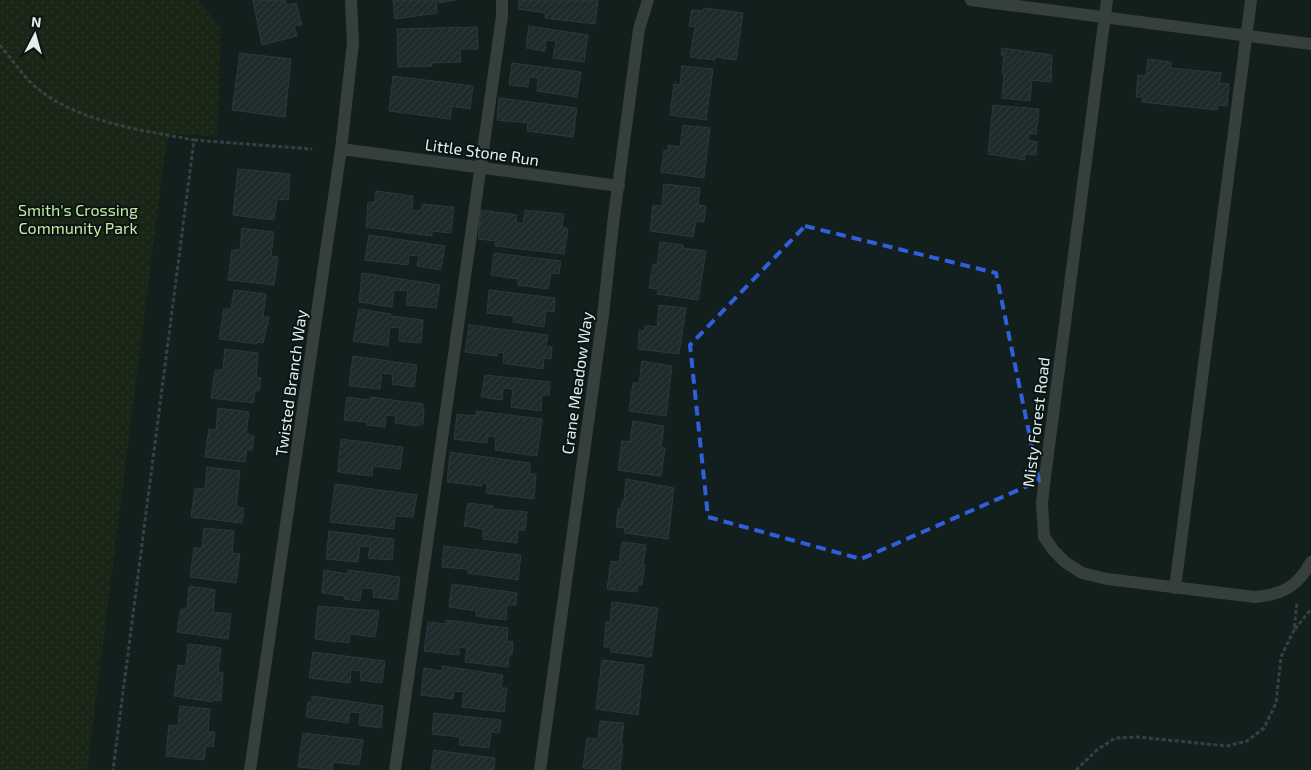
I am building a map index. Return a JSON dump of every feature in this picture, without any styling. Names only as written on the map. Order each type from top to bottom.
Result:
[{"type":"street","name":"Twisted Branch Way","points":[[250,770],[341,149],[353,43],[351,0]]},
{"type":"street","points":[[395,770],[481,168],[502,16],[502,0]]},
{"type":"street","name":"Crane Meadow Way","points":[[540,770],[603,315],[639,29],[648,0]]},
{"type":"street","points":[[971,0],[1311,44]]},
{"type":"street","name":"Misty Forest Road","points":[[1107,0],[1045,477],[1042,523],[1044,536],[1054,551],[1065,562],[1082,572],[1107,579],[1255,597],[1275,594],[1298,581],[1311,563]]},
{"type":"street","points":[[1176,588],[1251,0]]},
{"type":"street","name":"Little Stone Run","points":[[341,149],[618,186]]},
{"type":"path","points":[[0,45],[37,88],[60,103],[88,116],[146,131],[194,140],[312,149]]},
{"type":"path","points":[[113,770],[194,140]]},
{"type":"path","points":[[1294,630],[1298,581]]},
{"type":"path","points":[[1076,770],[1097,750],[1115,738],[1138,737],[1227,746],[1247,741],[1264,728],[1276,703],[1281,657],[1294,630],[1311,609]]},
{"type":"highlighted area","points":[[805,226],[996,273],[1039,481],[861,559],[708,517],[690,345]]},
{"type":"green space","name":"Smith's Crossing Community Park","points":[[0,0],[199,0],[221,28],[217,137],[169,133],[164,159],[87,770],[0,770]]},
{"type":"building","points":[[253,0],[285,0],[286,5],[296,3],[302,25],[294,26],[297,36],[262,45]]},
{"type":"building","points":[[393,0],[456,0],[436,3],[437,13],[395,19]]},
{"type":"building","points":[[519,0],[598,0],[595,24],[545,18],[546,13],[518,9]]},
{"type":"building","points":[[704,8],[743,13],[736,60],[715,57],[715,60],[690,57],[695,27],[689,26],[692,10],[703,11]]},
{"type":"building","points":[[529,26],[588,35],[584,62],[553,58],[556,41],[546,40],[545,51],[526,48]]},
{"type":"building","points":[[477,27],[478,49],[460,49],[461,62],[432,63],[432,66],[398,67],[397,29]]},
{"type":"building","points":[[1002,48],[1052,55],[1051,82],[1032,80],[1030,101],[1002,98],[1004,55],[1001,55]]},
{"type":"building","points":[[240,53],[291,59],[285,117],[232,110]]},
{"type":"building","points":[[1148,59],[1171,62],[1171,68],[1221,73],[1219,83],[1229,84],[1227,106],[1218,105],[1217,110],[1142,102],[1143,97],[1136,97],[1138,75],[1146,76]]},
{"type":"building","points":[[512,63],[581,72],[577,97],[537,91],[538,78],[529,77],[528,87],[509,85]]},
{"type":"building","points":[[682,66],[713,69],[706,120],[670,115],[674,84],[680,85]]},
{"type":"building","points":[[393,76],[473,86],[470,109],[452,106],[450,119],[389,111]]},
{"type":"building","points":[[499,98],[577,108],[573,137],[527,131],[528,123],[497,120]]},
{"type":"building","points":[[993,105],[1039,109],[1036,134],[1028,134],[1028,140],[1037,142],[1036,155],[1025,154],[1025,160],[988,154]]},
{"type":"building","points":[[683,125],[710,128],[704,178],[661,172],[664,150],[668,151],[668,145],[680,147]]},
{"type":"building","points":[[238,169],[290,174],[288,200],[277,199],[274,220],[233,215]]},
{"type":"building","points":[[664,184],[700,188],[698,205],[706,206],[704,222],[696,221],[693,237],[650,231],[653,205],[662,206]]},
{"type":"building","points":[[376,191],[413,196],[412,210],[421,211],[422,204],[454,207],[451,233],[432,231],[432,236],[366,227],[368,202],[374,203]]},
{"type":"building","points":[[481,210],[517,215],[516,222],[523,224],[525,210],[564,214],[562,227],[568,229],[564,254],[495,246],[496,241],[478,239]]},
{"type":"building","points":[[242,228],[274,232],[271,256],[278,257],[274,285],[228,280],[232,250],[240,250]]},
{"type":"building","points":[[369,235],[445,246],[441,270],[417,266],[419,256],[409,255],[408,265],[365,260]]},
{"type":"building","points":[[660,242],[706,251],[698,300],[657,294],[658,289],[649,288],[653,264],[657,265]]},
{"type":"building","points":[[494,253],[561,261],[559,274],[551,273],[548,289],[518,285],[518,279],[491,275]]},
{"type":"building","points":[[362,273],[440,285],[436,308],[406,305],[408,291],[394,290],[392,307],[359,302]]},
{"type":"building","points":[[234,290],[266,294],[263,317],[269,317],[263,343],[257,342],[257,344],[219,339],[224,309],[231,309]]},
{"type":"building","points":[[489,290],[555,298],[554,312],[546,311],[544,327],[513,322],[514,316],[487,313]]},
{"type":"building","points":[[659,305],[686,308],[679,354],[638,349],[639,330],[645,331],[645,325],[657,327]]},
{"type":"building","points":[[359,309],[423,320],[421,343],[399,341],[400,328],[390,327],[388,346],[353,341]]},
{"type":"building","points":[[469,325],[548,335],[546,347],[552,347],[551,359],[544,358],[543,369],[503,363],[504,353],[498,352],[497,356],[465,352]]},
{"type":"building","points":[[225,349],[258,353],[256,377],[261,378],[259,391],[255,391],[253,403],[211,398],[215,370],[223,370]]},
{"type":"building","points":[[353,356],[417,365],[414,387],[392,384],[393,374],[382,373],[380,389],[349,386]]},
{"type":"building","points":[[642,361],[672,366],[666,416],[629,411],[633,383],[639,383]]},
{"type":"building","points":[[485,375],[550,382],[549,395],[542,395],[541,411],[511,407],[513,389],[503,388],[502,400],[481,397]]},
{"type":"building","points":[[347,397],[370,400],[370,397],[423,404],[423,424],[419,426],[395,423],[396,416],[386,415],[385,427],[367,425],[367,422],[344,420]]},
{"type":"building","points":[[218,408],[249,412],[246,434],[254,436],[252,450],[247,449],[245,462],[205,457],[209,429],[216,430]]},
{"type":"building","points":[[476,411],[542,419],[537,456],[495,450],[496,437],[488,436],[487,443],[454,439],[457,414],[476,416]]},
{"type":"building","points":[[633,421],[664,426],[661,447],[665,448],[661,476],[618,470],[622,441],[630,442]]},
{"type":"building","points":[[341,439],[403,447],[400,469],[373,466],[372,476],[338,472]]},
{"type":"building","points":[[450,452],[530,463],[530,474],[536,474],[534,499],[486,493],[487,483],[482,483],[482,486],[447,482]]},
{"type":"building","points":[[207,467],[240,471],[236,507],[244,508],[242,523],[191,517],[195,488],[205,489]]},
{"type":"building","points":[[626,479],[674,488],[668,539],[624,533],[625,528],[616,527],[618,509],[621,508],[624,501]]},
{"type":"building","points":[[335,484],[417,495],[413,517],[395,516],[394,529],[330,522]]},
{"type":"building","points":[[468,503],[493,506],[493,509],[527,512],[525,530],[518,530],[517,543],[483,539],[483,529],[464,526]]},
{"type":"building","points":[[204,528],[234,531],[232,553],[240,554],[236,583],[190,577],[194,548],[202,548]]},
{"type":"building","points":[[329,531],[394,539],[392,560],[368,558],[370,547],[360,546],[358,562],[326,559]]},
{"type":"building","points":[[622,542],[646,545],[642,585],[638,585],[637,592],[607,589],[611,561],[619,562]]},
{"type":"building","points":[[444,546],[521,555],[518,580],[468,573],[468,569],[442,567]]},
{"type":"building","points":[[324,570],[348,574],[348,570],[400,577],[397,600],[373,597],[374,589],[362,588],[360,601],[344,599],[345,596],[322,593]]},
{"type":"building","points":[[452,584],[517,593],[516,605],[507,605],[506,620],[476,616],[476,611],[449,607]]},
{"type":"building","points":[[189,586],[215,590],[213,612],[231,614],[228,639],[177,632],[181,609],[187,609]]},
{"type":"building","points":[[612,602],[658,608],[651,657],[611,652],[611,647],[604,647],[606,622],[610,622]]},
{"type":"building","points":[[318,606],[379,611],[375,637],[350,634],[349,643],[315,639]]},
{"type":"building","points":[[446,620],[508,628],[507,641],[513,642],[512,655],[509,655],[508,667],[465,662],[467,648],[459,647],[459,655],[424,651],[428,622],[446,624]]},
{"type":"building","points":[[188,644],[221,648],[218,672],[223,673],[221,701],[213,700],[213,702],[174,696],[178,665],[186,666]]},
{"type":"building","points":[[313,652],[385,661],[382,683],[360,680],[361,671],[351,670],[350,683],[309,678]]},
{"type":"building","points":[[602,660],[644,665],[638,715],[596,709]]},
{"type":"building","points":[[442,666],[503,675],[501,688],[507,688],[504,712],[462,707],[464,692],[454,691],[453,699],[421,695],[424,668],[442,671]]},
{"type":"building","points":[[312,696],[383,706],[381,728],[359,725],[360,713],[350,712],[348,723],[306,717],[308,702],[312,702]]},
{"type":"building","points":[[180,706],[210,709],[208,732],[215,732],[213,747],[206,746],[204,760],[166,756],[169,725],[178,726]]},
{"type":"building","points":[[434,713],[501,720],[499,733],[491,732],[489,748],[459,745],[460,737],[432,734]]},
{"type":"building","points":[[600,721],[624,723],[620,770],[583,768],[587,738],[598,739]]},
{"type":"building","points":[[303,733],[363,740],[359,765],[333,762],[332,770],[298,767]]},
{"type":"building","points":[[434,750],[495,758],[494,770],[431,770]]}]
